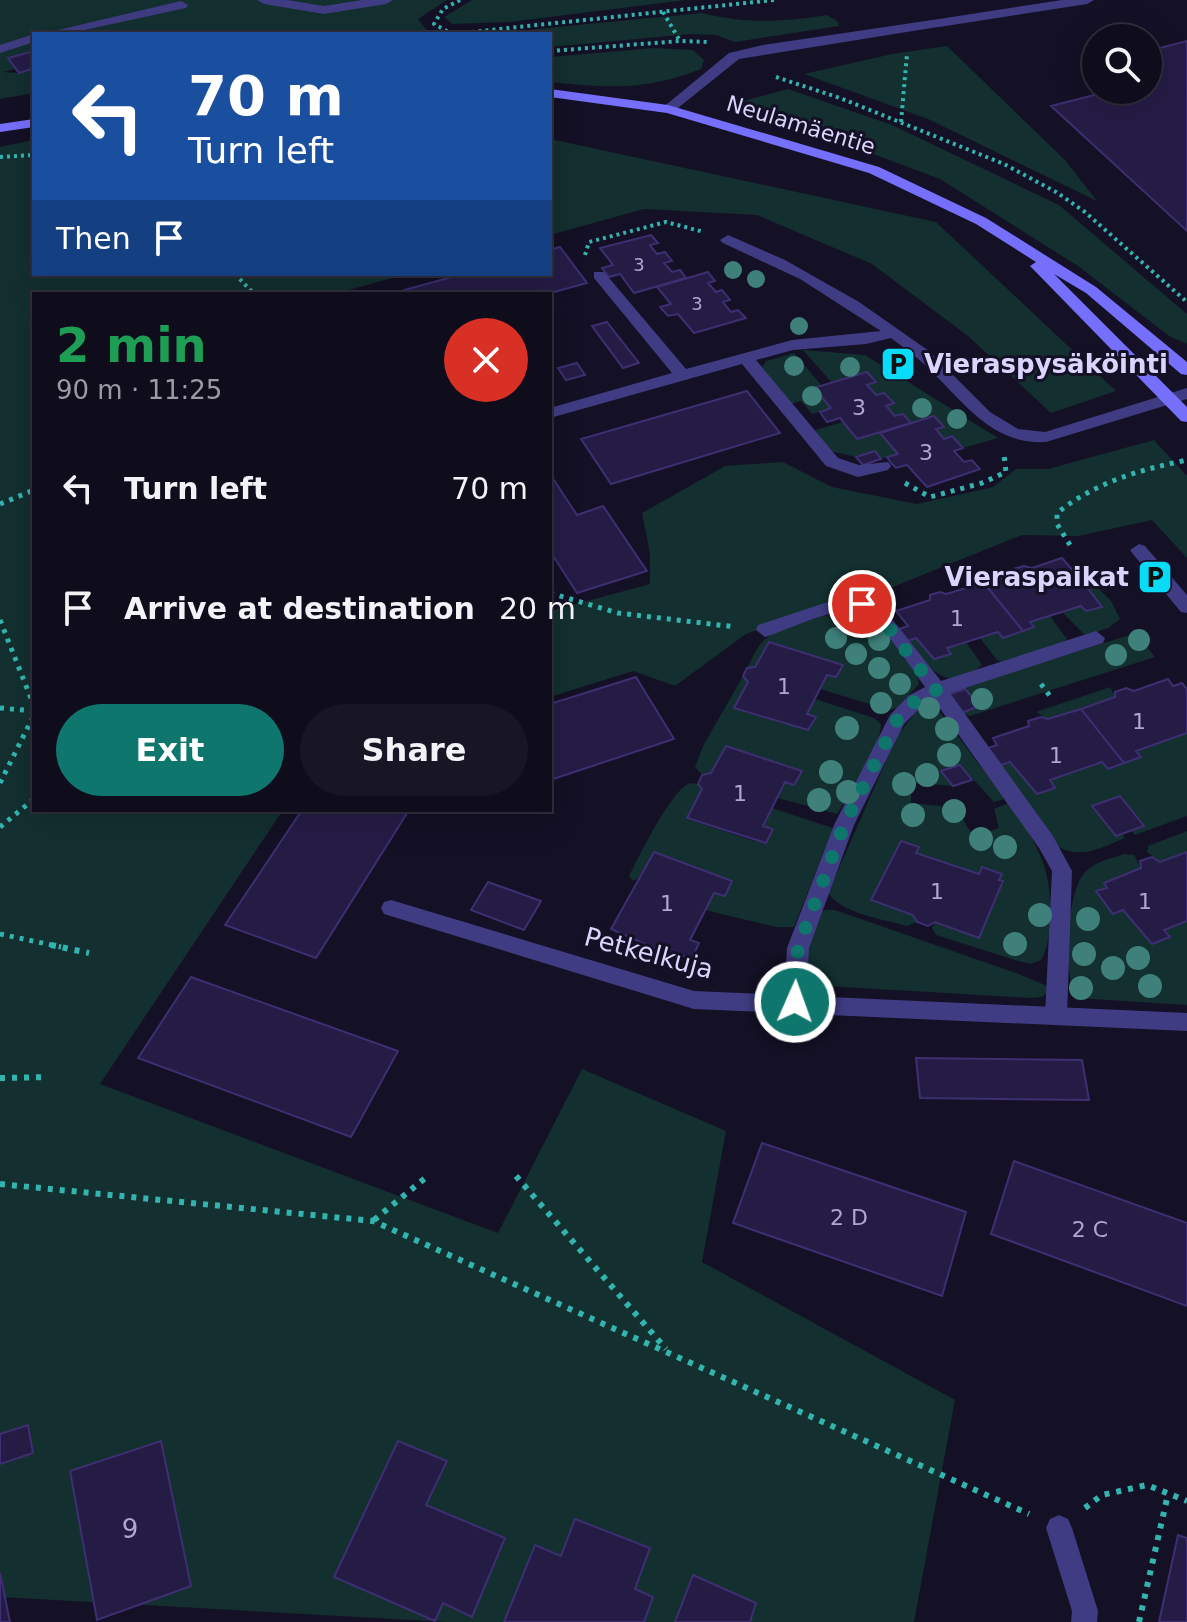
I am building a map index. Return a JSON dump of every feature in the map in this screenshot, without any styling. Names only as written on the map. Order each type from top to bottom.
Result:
[{"type":"street","points":[[264,0],[324,10],[386,0]]},
{"type":"street","points":[[668,109],[734,56],[1087,0]]},
{"type":"street","points":[[57,32],[181,5]]},
{"type":"street","points":[[0,49],[32,39]]},
{"type":"street","name":"Neulamäentie","points":[[552,93],[668,109],[874,170],[981,221],[1091,290],[1187,370]]},
{"type":"street","points":[[0,128],[32,123]]},
{"type":"street","points":[[728,240],[766,255],[810,279],[891,333],[925,357],[980,412],[1015,435],[1046,437],[1187,393]]},
{"type":"street","name":"Neulamäentie","points":[[1022,249],[1187,417]]},
{"type":"street","points":[[599,275],[684,377]]},
{"type":"street","points":[[552,412],[792,345],[819,341],[849,343],[891,333]]},
{"type":"street","points":[[746,359],[832,462],[858,471],[882,466]]},
{"type":"street","points":[[1139,550],[1187,607]]},
{"type":"street","points":[[765,630],[828,608],[862,604],[879,615],[936,690],[1046,842],[1062,871],[1056,1016]]},
{"type":"street","points":[[795,1002],[798,948],[844,825],[897,720],[915,701],[936,690],[1096,638]]},
{"type":"street","name":"Petkelkuja","points":[[391,908],[694,1000],[795,1002],[1187,1022]]},
{"type":"street","points":[[1059,1528],[1085,1611],[1084,1622]]},
{"type":"path","points":[[448,32],[434,24],[443,9],[460,0]]},
{"type":"path","points":[[471,32],[774,0]]},
{"type":"path","points":[[663,12],[680,41]]},
{"type":"path","points":[[552,51],[680,41],[710,42]]},
{"type":"path","points":[[901,122],[908,41]]},
{"type":"path","points":[[771,74],[1004,164],[1056,192],[1085,212],[1187,302]]},
{"type":"path","points":[[0,157],[32,155]]},
{"type":"path","points":[[599,275],[584,251],[589,242],[596,239],[666,222],[728,240]]},
{"type":"path","points":[[237,276],[252,292]]},
{"type":"path","points":[[882,466],[914,490],[930,497],[982,483],[1006,472],[1002,443]]},
{"type":"path","points":[[1070,545],[1057,524],[1057,513],[1072,500],[1097,485],[1187,460]]},
{"type":"path","points":[[0,504],[32,491]]},
{"type":"path","points":[[552,594],[583,606],[647,619],[765,630]]},
{"type":"path","points":[[0,620],[32,706]]},
{"type":"path","points":[[0,708],[32,711]]},
{"type":"path","points":[[0,783],[32,715]]},
{"type":"path","points":[[0,827],[32,801]]},
{"type":"path","points":[[0,934],[89,953]]},
{"type":"path","points":[[0,1078],[47,1077]]},
{"type":"path","points":[[373,1221],[429,1175]]},
{"type":"path","points":[[516,1176],[669,1353]]},
{"type":"path","points":[[0,1184],[373,1221],[1059,1528],[1102,1495],[1147,1485],[1187,1501]]},
{"type":"path","points":[[1139,1622],[1168,1494]]},
{"type":"green space","points":[[0,0],[447,0],[418,19],[428,32],[32,32],[32,65],[3,72],[19,73],[32,69],[32,93],[0,99]]},
{"type":"green space","points":[[472,0],[686,0],[510,22],[452,24],[444,17]]},
{"type":"green space","points":[[702,13],[764,21],[827,15],[839,26],[735,42],[716,35],[690,34],[552,47],[552,32],[505,32]]},
{"type":"green space","points":[[947,46],[1065,160],[1097,201],[928,119],[804,74],[892,54]]},
{"type":"green space","points":[[654,48],[693,50],[704,60],[701,69],[662,81],[626,86],[590,86],[552,82],[552,57]]},
{"type":"green space","points":[[788,89],[892,125],[1059,205],[1187,314],[1187,344],[1169,336],[1078,266],[940,179],[849,145],[746,114],[743,101]]},
{"type":"green space","points":[[552,139],[936,222],[1116,391],[1051,413],[968,336],[872,264],[757,215],[644,209],[552,234]]},
{"type":"green space","points":[[32,140],[32,276],[400,276],[341,292],[32,292],[32,812],[282,812],[100,1084],[498,1233],[582,1069],[726,1131],[702,1262],[955,1400],[914,1622],[448,1622],[0,1597],[0,147]]},
{"type":"green space","points":[[803,350],[865,355],[998,438],[963,448],[953,436],[944,439],[936,429],[943,426],[934,416],[911,423],[903,414],[895,416],[886,406],[893,403],[884,393],[876,395],[867,385],[876,382],[867,372],[832,383]]},
{"type":"green space","points":[[794,353],[822,386],[831,408],[812,414],[801,401],[791,404],[761,369],[766,361]]},
{"type":"green space","points":[[843,422],[857,439],[880,433],[898,454],[881,459],[874,451],[856,457],[830,451],[815,430]]},
{"type":"green space","points":[[1154,440],[1187,476],[1187,558],[1152,520],[1079,536],[1022,535],[863,599],[825,607],[746,634],[675,686],[633,671],[552,696],[552,610],[650,584],[650,554],[642,513],[725,466],[783,462],[832,487],[917,504],[993,487],[1016,469],[1048,469]]},
{"type":"green space","points":[[1093,583],[1111,601],[1120,619],[1108,628],[1086,636],[1062,612],[1081,606],[1086,611],[1101,607],[1086,586]]},
{"type":"green space","points":[[857,611],[885,631],[917,676],[919,684],[897,708],[889,710],[820,689],[827,675],[836,677],[842,666],[770,642],[755,667],[747,668],[759,646],[772,634],[808,620]]},
{"type":"green space","points":[[1050,616],[1067,639],[1064,642],[1002,662],[980,638],[998,632],[1003,638],[1034,627],[1030,622]]},
{"type":"green space","points":[[1136,633],[1155,657],[970,716],[961,713],[979,706],[966,689],[947,695],[952,691]]},
{"type":"green space","points":[[916,638],[934,659],[951,654],[947,648],[966,642],[982,665],[958,678],[940,675],[908,641]]},
{"type":"green space","points":[[743,676],[748,682],[735,708],[799,728],[815,717],[807,714],[815,699],[874,718],[881,724],[876,746],[837,814],[778,798],[785,782],[794,785],[801,772],[792,767],[726,746],[711,773],[702,775],[695,767],[703,746]]},
{"type":"green space","points":[[1110,687],[1115,697],[1048,719],[1036,712]]},
{"type":"green space","points":[[923,703],[932,703],[936,707],[1005,799],[994,802],[960,765],[941,771],[953,786],[911,783],[911,803],[951,809],[963,819],[968,829],[977,833],[999,828],[994,809],[1009,803],[1035,844],[1049,885],[1049,934],[1041,960],[1031,964],[1018,961],[936,935],[932,928],[935,922],[979,938],[1002,882],[999,880],[1002,874],[982,867],[979,874],[916,853],[919,847],[901,841],[871,900],[913,915],[917,922],[907,926],[864,915],[843,906],[828,893],[897,736]]},
{"type":"green space","points":[[1187,733],[1187,816],[1135,835],[1131,831],[1143,826],[1120,796],[1093,806],[1115,836],[1122,834],[1125,838],[1091,851],[1074,852],[1057,846],[1001,765],[1010,762],[1037,794],[1055,788],[1050,780],[1102,762],[1108,769],[1141,757],[1136,751]]},
{"type":"green space","points":[[690,783],[698,784],[702,789],[687,819],[754,841],[766,843],[773,829],[763,826],[772,808],[833,828],[794,927],[776,927],[705,910],[714,893],[725,896],[732,881],[655,853],[638,878],[633,881],[629,876],[665,810]]},
{"type":"green space","points":[[1187,831],[1187,852],[1160,862],[1147,852],[1148,846]]},
{"type":"green space","points":[[1124,854],[1134,855],[1141,868],[1104,882],[1107,888],[1097,892],[1112,913],[1123,910],[1152,944],[1169,937],[1164,930],[1187,921],[1187,1005],[1076,998],[1069,971],[1068,934],[1079,882],[1094,865]]},
{"type":"green space","points":[[825,910],[835,910],[1019,974],[1045,985],[1049,991],[1042,997],[1031,998],[809,985],[805,978],[804,960],[816,915]]},
{"type":"building","points":[[1187,41],[1187,231],[1051,106],[1082,98],[1082,104],[1162,104],[1162,47]]},
{"type":"building","points":[[32,52],[32,69],[19,73],[8,58]]},
{"type":"building","points":[[651,235],[658,243],[650,245],[657,254],[665,252],[672,261],[664,263],[672,272],[680,270],[686,278],[634,293],[620,274],[609,277],[602,268],[613,265],[600,248]]},
{"type":"building","points":[[560,247],[587,283],[552,293],[404,290],[456,276],[552,276],[552,249]]},
{"type":"building","points":[[708,272],[715,281],[708,283],[716,292],[722,290],[730,300],[723,302],[731,312],[738,310],[746,318],[694,333],[678,314],[668,316],[660,307],[671,304],[657,287]]},
{"type":"building","points":[[607,322],[639,363],[623,368],[592,326]]},
{"type":"building","points":[[577,363],[585,375],[566,380],[558,368]]},
{"type":"building","points":[[867,372],[876,382],[867,385],[876,395],[884,393],[894,403],[886,406],[895,416],[903,414],[911,423],[857,439],[840,418],[827,422],[820,412],[831,408],[814,388]]},
{"type":"building","points":[[747,391],[780,433],[611,484],[581,439]]},
{"type":"building","points":[[934,416],[944,427],[936,429],[944,439],[952,436],[963,448],[954,451],[964,462],[972,460],[980,469],[927,487],[907,465],[896,468],[891,463],[887,457],[898,454],[880,433]]},
{"type":"building","points":[[875,451],[881,459],[863,465],[856,457]]},
{"type":"building","points":[[552,477],[577,515],[603,506],[647,571],[577,593],[552,554]]},
{"type":"building","points":[[1062,558],[1076,574],[1083,572],[1093,583],[1086,586],[1102,607],[1086,611],[1081,606],[1030,622],[1034,627],[1023,631],[984,583],[1014,574],[1013,569],[1024,566],[1032,568]]},
{"type":"building","points":[[984,583],[1023,631],[1003,638],[998,632],[947,648],[951,654],[934,659],[916,638],[908,641],[899,629],[908,626],[896,611],[930,600],[930,595],[946,594]]},
{"type":"building","points":[[769,642],[843,665],[836,677],[827,675],[807,714],[816,717],[808,730],[734,708],[748,682],[743,676],[747,668],[755,667]]},
{"type":"building","points":[[636,677],[674,739],[552,779],[552,703]]},
{"type":"building","points":[[1168,679],[1173,686],[1182,683],[1187,689],[1187,733],[1136,751],[1141,757],[1124,763],[1081,709],[1115,697],[1115,692],[1126,688],[1134,691]]},
{"type":"building","points":[[965,689],[980,706],[961,713],[947,695]]},
{"type":"building","points":[[1081,709],[1124,763],[1108,769],[1102,762],[1050,780],[1055,788],[1037,794],[1010,762],[1001,765],[988,748],[997,745],[993,738],[1029,726],[1028,721],[1041,717],[1048,719]]},
{"type":"building","points":[[726,746],[802,771],[794,785],[785,782],[763,826],[773,829],[766,843],[687,818],[702,789],[698,784],[702,775],[711,773]]},
{"type":"building","points":[[960,765],[972,780],[953,786],[941,771]]},
{"type":"building","points":[[1120,796],[1144,826],[1116,836],[1092,806]]},
{"type":"building","points":[[301,812],[408,812],[316,958],[225,925]]},
{"type":"building","points":[[901,841],[919,847],[916,853],[979,874],[982,867],[1002,874],[999,880],[1003,881],[979,938],[935,922],[928,926],[917,922],[913,915],[871,900]]},
{"type":"building","points":[[654,852],[732,881],[725,896],[714,893],[690,940],[699,943],[691,960],[682,955],[679,959],[611,929]]},
{"type":"building","points":[[1187,852],[1187,921],[1164,930],[1170,937],[1152,944],[1123,910],[1113,914],[1096,891],[1107,888],[1104,883],[1141,868],[1140,861],[1152,857],[1160,862]]},
{"type":"building","points":[[488,882],[541,901],[524,930],[471,910]]},
{"type":"building","points":[[191,977],[398,1051],[351,1137],[138,1058]]},
{"type":"building","points":[[916,1058],[1082,1060],[1089,1100],[920,1098]]},
{"type":"building","points":[[762,1143],[966,1212],[942,1296],[733,1223]]},
{"type":"building","points":[[1014,1161],[1187,1223],[1187,1306],[991,1234]]},
{"type":"building","points":[[28,1425],[33,1453],[0,1464],[0,1434]]},
{"type":"building","points":[[161,1441],[191,1586],[97,1620],[70,1471]]},
{"type":"building","points":[[398,1441],[447,1461],[426,1505],[505,1538],[472,1617],[443,1603],[435,1621],[334,1577]]},
{"type":"building","points":[[575,1519],[650,1548],[635,1589],[653,1597],[644,1622],[504,1622],[535,1545],[561,1556]]},
{"type":"building","points":[[1178,1535],[1187,1538],[1187,1622],[1159,1622]]},
{"type":"building","points":[[0,1573],[10,1622],[0,1622]]},
{"type":"building","points":[[693,1575],[756,1603],[750,1622],[675,1622]]},
{"type":"place","name":"Vieraspysäköinti","points":[[898,364]]},
{"type":"place","name":"Vieraspaikat","points":[[1155,577]]},
{"type":"route","points":[[795,1002],[794,975],[798,948],[844,825],[897,720],[924,694],[936,690],[879,615],[862,604]]}]
